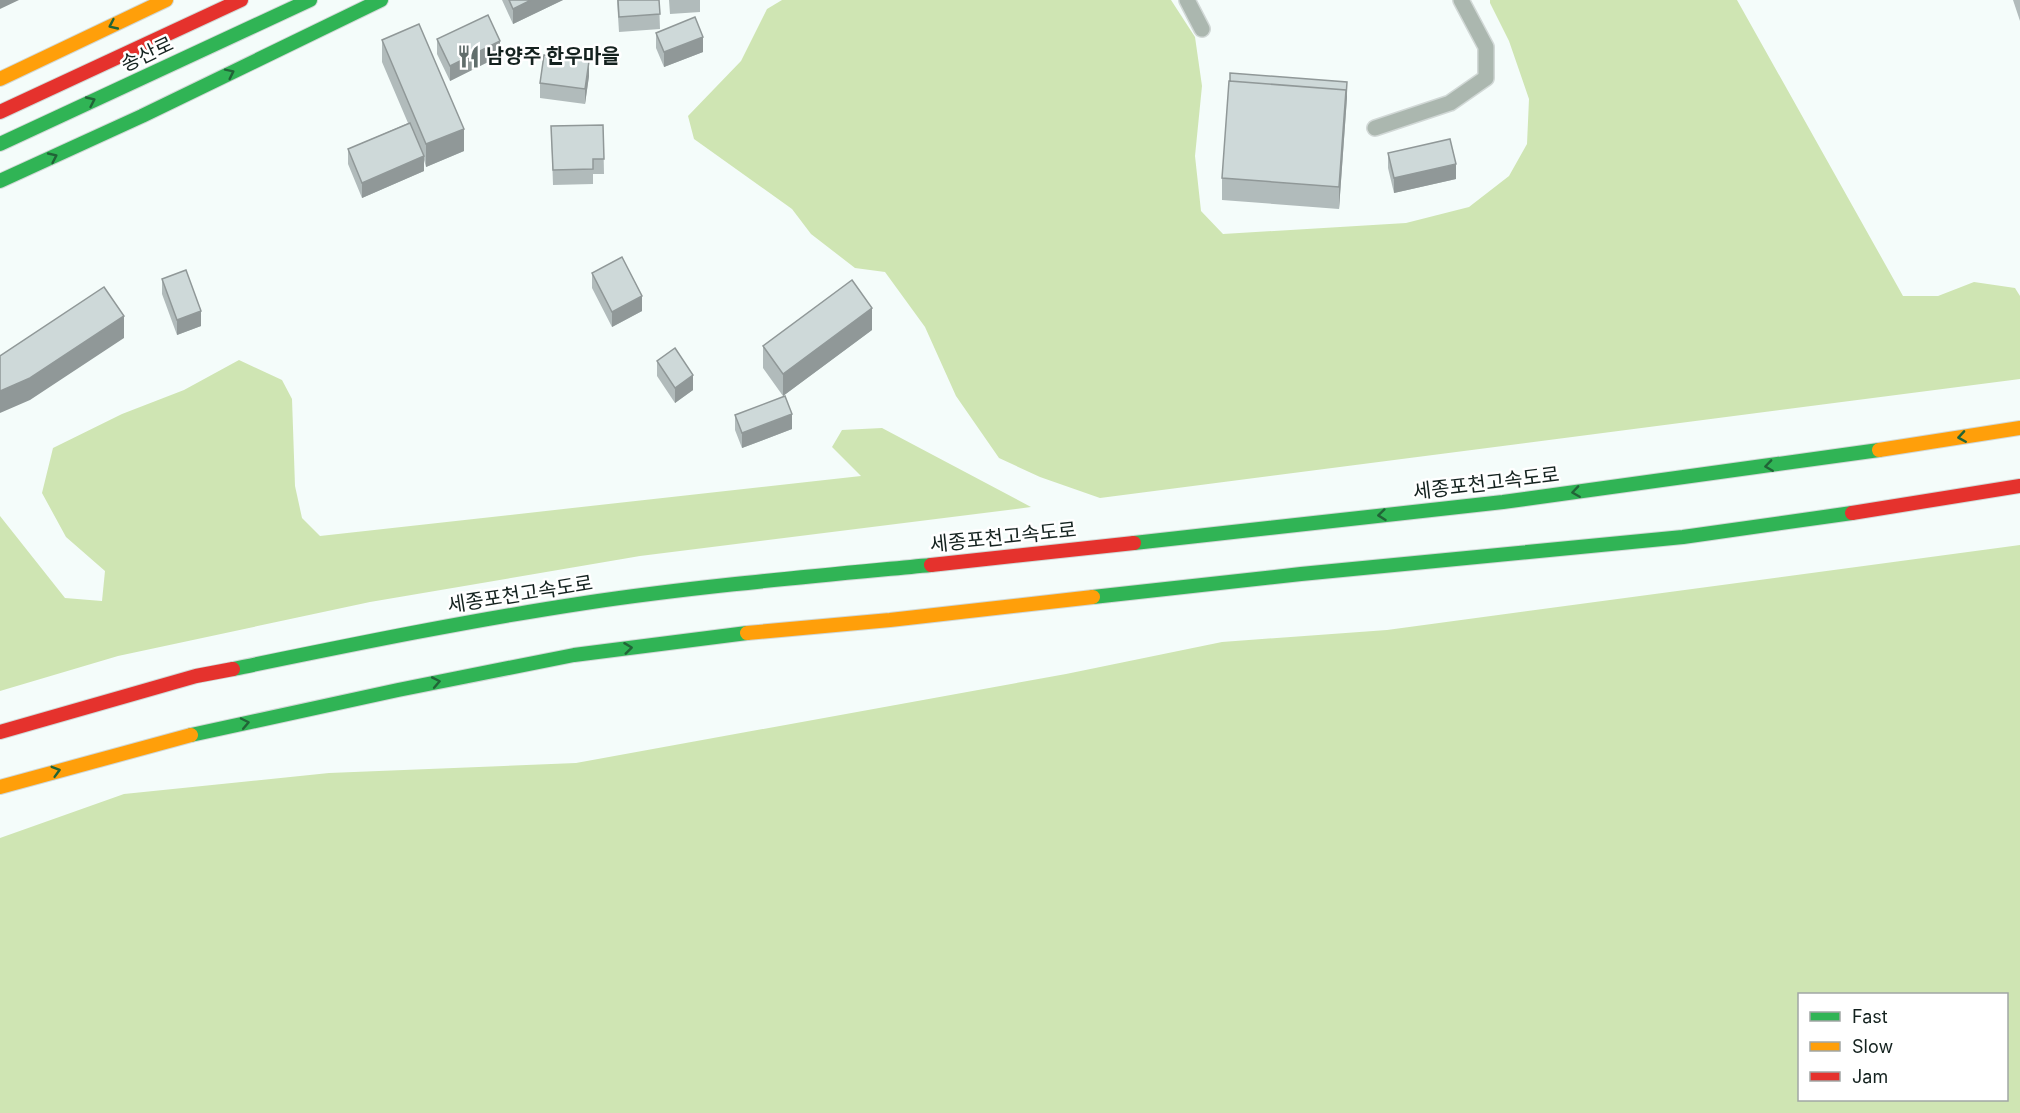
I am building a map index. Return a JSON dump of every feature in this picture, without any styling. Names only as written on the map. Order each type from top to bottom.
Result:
[{"type":"main road","points":[[0,79],[166,0]]},
{"type":"main road","name":"송산로","points":[[0,112],[241,0]]},
{"type":"main road","name":"송산로","points":[[0,144],[310,0]]},
{"type":"main road","points":[[0,181],[142,116],[381,0]]},
{"type":"main road","name":"세종포천고속도로","points":[[0,732],[196,676],[450,625],[587,603],[801,577],[943,564],[1503,502],[1831,458],[2020,428]]},
{"type":"main road","points":[[0,787],[176,738],[386,692],[574,655],[1301,574],[1683,537],[1915,504],[2020,486]]},
{"type":"lane","points":[[1187,0],[1202,28]]},
{"type":"lane","points":[[1375,128],[1450,103],[1486,78],[1486,46],[1461,0]]},
{"type":"green space","points":[[782,0],[1171,0],[1195,37],[1202,86],[1195,156],[1201,211],[1223,234],[1406,223],[1469,207],[1509,176],[1527,144],[1529,99],[1509,41],[1490,0],[1737,0],[1903,296],[1938,296],[1974,282],[2015,288],[2020,296],[2020,379],[1100,498],[1040,477],[999,458],[956,396],[925,327],[885,272],[855,268],[811,234],[792,209],[694,139],[688,116],[741,61],[767,9]]},
{"type":"green space","points":[[239,360],[282,380],[292,399],[295,486],[302,518],[320,536],[861,476],[832,447],[842,430],[882,428],[1031,507],[640,556],[370,602],[118,656],[0,691],[0,516],[65,598],[102,601],[105,571],[66,537],[42,493],[53,448],[122,414],[184,390]]},
{"type":"green space","points":[[2020,545],[2020,1113],[0,1113],[0,838],[124,794],[329,773],[576,763],[1066,674],[1222,642],[1387,630]]},
{"type":"building","points":[[509,0],[531,0],[513,9]]},
{"type":"building","points":[[618,0],[659,0],[660,14],[619,17]]},
{"type":"building","points":[[488,15],[500,41],[450,66],[437,39]]},
{"type":"building","points":[[695,17],[703,37],[664,52],[656,33]]},
{"type":"building","points":[[419,24],[464,129],[426,144],[382,40]]},
{"type":"building","points":[[544,55],[589,61],[585,89],[540,83]]},
{"type":"building","points":[[1230,73],[1347,82],[1346,97],[1346,90],[1230,81]]},
{"type":"building","points":[[1229,81],[1346,90],[1339,187],[1222,178]]},
{"type":"building","points":[[410,123],[424,156],[362,183],[348,149]]},
{"type":"building","points":[[603,125],[604,159],[593,159],[593,169],[553,170],[551,126]]},
{"type":"building","points":[[1450,139],[1456,164],[1394,178],[1388,153]]},
{"type":"building","points":[[622,257],[642,296],[612,312],[592,273]]},
{"type":"building","points":[[186,270],[201,311],[177,320],[162,279]]},
{"type":"building","points":[[852,280],[872,308],[783,374],[763,346]]},
{"type":"building","points":[[104,287],[124,316],[30,378],[0,391],[0,356]]},
{"type":"building","points":[[675,348],[693,375],[675,388],[657,361]]},
{"type":"building","points":[[785,396],[792,414],[742,433],[735,415]]},
{"type":"traffic: fast","points":[[0,144],[310,0]]},
{"type":"traffic: fast","points":[[0,181],[142,116],[381,0]]},
{"type":"traffic: fast","points":[[1134,543],[1503,502],[1879,450]]},
{"type":"traffic: fast","points":[[1093,597],[1301,574],[1683,537],[1852,513]]},
{"type":"traffic: fast","points":[[233,669],[452,625],[585,603],[714,586],[931,565]]},
{"type":"traffic: fast","points":[[191,735],[574,655],[747,633]]},
{"type":"traffic: slow","points":[[0,79],[166,0]]},
{"type":"traffic: slow","points":[[1879,450],[2020,428]]},
{"type":"traffic: slow","points":[[747,633],[890,620],[1093,597]]},
{"type":"traffic: slow","points":[[0,787],[191,735]]},
{"type":"traffic: jam","points":[[0,112],[241,0]]},
{"type":"traffic: jam","points":[[1852,513],[2020,486]]},
{"type":"traffic: jam","points":[[931,565],[1134,543]]},
{"type":"traffic: jam","points":[[0,732],[196,676],[233,669]]},
{"type":"place","name":"남양주 한우마을","points":[[468,56]]}]
